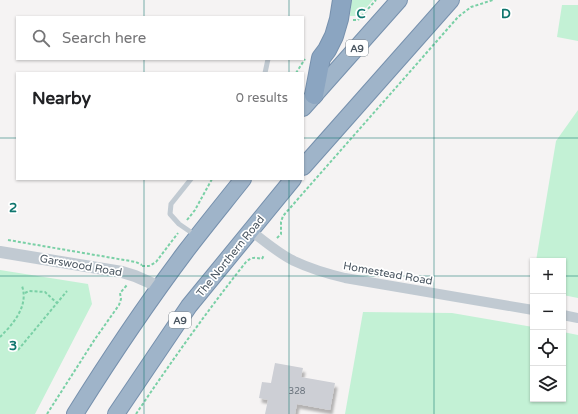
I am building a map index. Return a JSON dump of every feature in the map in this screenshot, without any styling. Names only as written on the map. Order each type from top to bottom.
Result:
[{"type":"highway","points":[[309,102],[321,58],[334,36],[342,0]]},
{"type":"highway","name":"A9","points":[[309,102],[399,0]]},
{"type":"highway","points":[[304,166],[451,0]]},
{"type":"highway","points":[[75,414],[112,356],[160,287],[242,180]]},
{"type":"highway","name":"The Northern Road","points":[[116,414],[189,306],[292,180]]},
{"type":"street","name":"Homestead Road","points":[[250,230],[294,261],[322,272],[345,278],[530,309]]},
{"type":"street","name":"Garswood Road","points":[[0,252],[96,267],[135,276],[160,287]]},
{"type":"street","points":[[566,316],[578,318]]},
{"type":"lane","points":[[265,72],[268,60]]},
{"type":"lane","points":[[190,180],[171,204],[170,214],[183,227],[197,237]]},
{"type":"path","points":[[282,234],[281,222],[283,216],[458,17],[471,7],[493,0]]},
{"type":"path","points":[[6,240],[136,262],[149,266],[156,262],[183,227],[195,210],[211,180]]},
{"type":"path","points":[[136,414],[210,307],[246,262],[252,258],[262,259]]},
{"type":"path","points":[[47,414],[95,339],[119,305],[121,299],[120,293],[135,276],[142,265]]},
{"type":"path","points":[[0,337],[13,325],[20,311],[25,293],[22,286]]},
{"type":"path","points":[[25,293],[29,291],[45,292],[57,303]]},
{"type":"path","points":[[18,350],[67,291]]},
{"type":"green space","points":[[351,0],[373,0],[359,16],[350,16]]},
{"type":"green space","points":[[562,5],[578,5],[578,41],[557,37]]},
{"type":"green space","points":[[578,110],[578,298],[566,296],[566,258],[536,258],[556,141]]},
{"type":"green space","points":[[0,270],[88,284],[92,304],[35,414],[0,414]]},
{"type":"green space","points":[[363,312],[452,313],[530,326],[530,402],[566,402],[566,333],[578,335],[578,414],[345,414]]},
{"type":"building","points":[[275,363],[303,368],[301,377],[335,383],[330,410],[297,404],[295,414],[265,414],[268,400],[259,398],[262,382],[271,383]]}]
